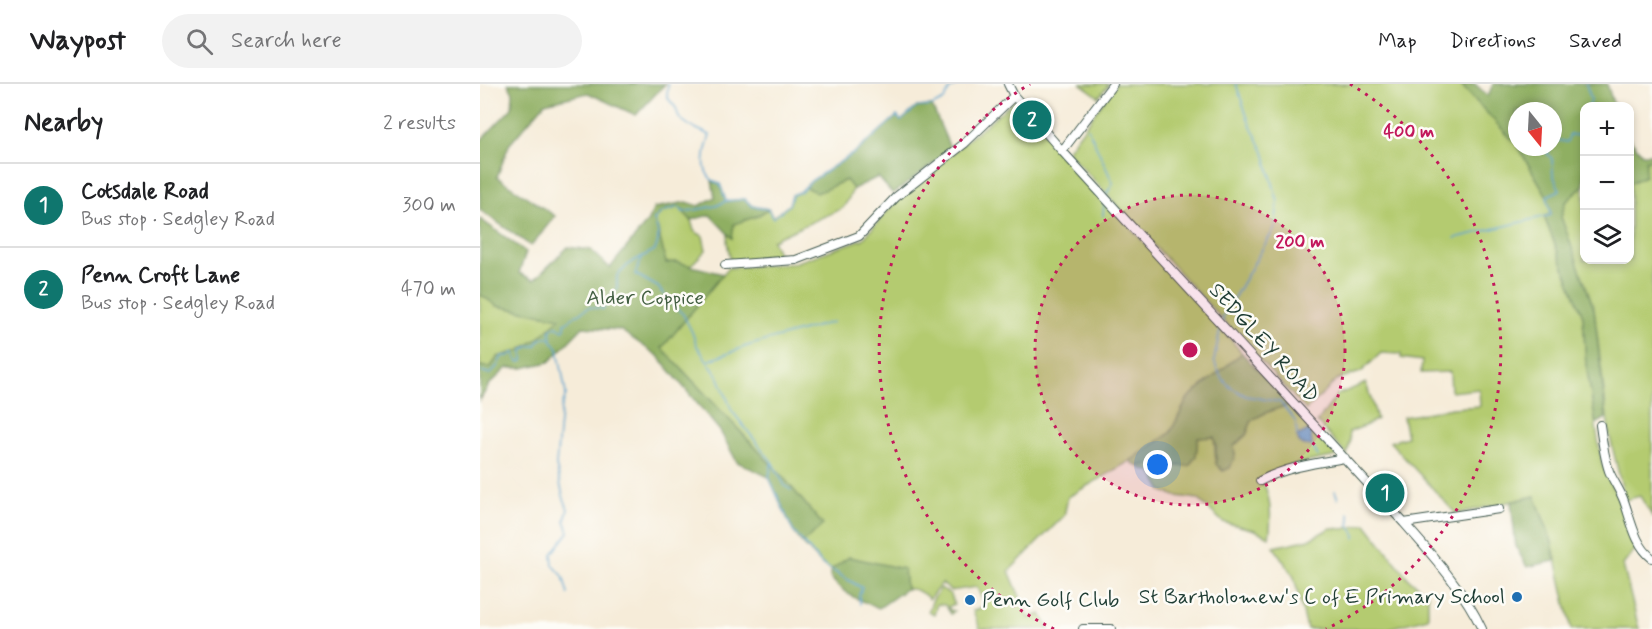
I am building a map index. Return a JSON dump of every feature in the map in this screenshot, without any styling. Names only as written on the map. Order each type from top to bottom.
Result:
[{"type":"street","points":[[1062,151],[1113,84]]},
{"type":"street","points":[[725,265],[796,260],[860,236],[896,197],[965,143],[1011,89]]},
{"type":"street","name":"SEDGLEY ROAD","points":[[1011,89],[1062,151],[1404,523],[1442,568],[1473,611],[1482,629]]},
{"type":"street","points":[[1600,425],[1610,472],[1623,498],[1637,539],[1652,558]]},
{"type":"street","points":[[1260,481],[1294,468],[1345,458]]},
{"type":"street","points":[[1404,523],[1499,509]]},
{"type":"street","points":[[1083,629],[1111,629]]},
{"type":"green space","points":[[508,84],[665,84],[636,115],[588,93],[545,103],[509,145],[497,177],[555,216],[531,246],[480,210],[480,141],[512,108],[513,93]]},
{"type":"green space","points":[[1081,84],[1109,84],[1099,97]]},
{"type":"green space","points":[[1116,84],[1460,84],[1508,135],[1508,156],[1523,156],[1547,196],[1551,215],[1544,217],[1583,316],[1586,364],[1602,464],[1638,546],[1623,565],[1639,629],[1571,629],[1552,542],[1535,496],[1456,514],[1390,442],[1407,437],[1403,417],[1452,408],[1480,406],[1479,389],[1451,392],[1450,372],[1421,373],[1422,361],[1401,358],[1401,354],[1381,353],[1361,372],[1338,379],[1306,410],[1067,151]]},
{"type":"green space","points":[[1460,84],[1475,84],[1488,96],[1493,84],[1607,84],[1613,102],[1580,102],[1580,189],[1565,203],[1561,217],[1594,309],[1606,418],[1596,424],[1586,364],[1583,316],[1544,216],[1551,214],[1547,196],[1523,156],[1562,156],[1562,102],[1508,102],[1508,135]]},
{"type":"green space","points":[[1015,100],[1242,353],[1188,398],[1170,433],[1130,461],[1068,497],[1064,516],[1009,571],[1029,618],[1041,614],[1049,629],[980,629],[973,611],[985,606],[977,587],[950,591],[942,583],[929,599],[918,591],[906,589],[904,569],[849,557],[831,570],[823,565],[802,543],[822,525],[783,477],[662,348],[728,268],[794,263],[863,239],[897,200]]},
{"type":"green space","points":[[932,106],[951,150],[893,194],[878,177],[853,189],[846,180],[817,193],[805,187],[857,151],[897,116],[901,121],[917,107]]},
{"type":"green space","points":[[1634,144],[1642,154],[1652,154],[1652,160],[1646,160],[1645,176],[1634,181]]},
{"type":"green space","points":[[1646,159],[1652,160],[1652,516],[1640,496],[1625,500],[1609,433],[1594,308],[1561,217],[1565,203],[1580,189],[1580,264],[1634,264],[1634,181],[1645,176]]},
{"type":"green space","points":[[847,180],[853,189],[843,208],[772,240],[780,258],[731,264],[727,241],[728,234],[732,237],[734,224],[757,216],[768,209],[773,217],[789,205],[792,195],[805,187],[817,192]]},
{"type":"green space","name":"Alder Coppice","points":[[712,181],[720,184],[726,201],[745,199],[752,206],[768,209],[757,216],[734,224],[732,238],[710,215],[691,220],[679,207],[662,212],[654,220],[666,263],[676,262],[723,274],[662,348],[783,477],[823,525],[802,543],[793,531],[769,477],[737,462],[720,431],[658,356],[620,330],[583,327],[549,362],[523,368],[507,368],[489,385],[480,400],[480,366],[490,368],[498,357],[519,351],[538,339],[560,318],[497,306],[480,294],[480,219],[526,252],[519,273],[534,280],[568,247],[591,250],[610,268],[647,222],[654,208],[687,202],[699,206],[715,197]]},
{"type":"green space","points":[[679,207],[691,220],[694,231],[703,236],[706,250],[690,266],[676,262],[666,263],[654,220],[662,212]]},
{"type":"green space","points":[[480,294],[497,306],[561,318],[538,339],[519,351],[498,357],[490,368],[480,366]]},
{"type":"green space","points":[[1242,353],[1286,400],[1288,405],[1252,420],[1246,435],[1234,446],[1235,456],[1230,468],[1223,471],[1216,464],[1214,437],[1198,438],[1196,456],[1189,466],[1135,465],[1130,461],[1170,433],[1188,398]]},
{"type":"green space","points":[[1366,383],[1377,419],[1349,432],[1350,442],[1347,455],[1317,422],[1337,395]]},
{"type":"green space","points":[[1288,405],[1338,456],[1288,467],[1260,479],[1264,484],[1270,506],[1269,537],[1255,530],[1223,522],[1198,499],[1176,496],[1162,491],[1151,471],[1135,465],[1196,455],[1198,437],[1214,437],[1216,464],[1223,471],[1230,467],[1235,456],[1233,446],[1246,435],[1252,420]]},
{"type":"green space","points":[[1535,496],[1552,542],[1555,561],[1527,567],[1516,547],[1511,502]]},
{"type":"green space","points":[[1366,524],[1408,578],[1428,595],[1428,618],[1386,629],[1307,629],[1294,577],[1274,547],[1310,539],[1331,528],[1344,529]]},
{"type":"green space","points":[[849,557],[904,569],[906,589],[879,608],[852,596],[830,577],[831,570]]},
{"type":"green space","points":[[941,588],[951,595],[954,604],[948,607],[954,611],[951,614],[945,605],[937,604],[934,615],[928,612]]},
{"type":"water","points":[[1309,430],[1312,446],[1302,445],[1297,436]]},
{"type":"waterway","points":[[668,84],[667,97],[676,108],[679,118],[710,135],[705,156],[706,170],[708,176],[720,184],[726,201]]},
{"type":"waterway","points":[[480,371],[491,374],[502,356],[509,356],[514,352],[518,361],[523,361],[523,350],[536,346],[542,339],[551,338],[552,328],[557,326],[563,330],[565,323],[589,307],[603,309],[617,288],[617,276],[630,263],[655,250],[658,235],[654,220],[662,212],[679,207],[683,212],[716,206],[726,201],[745,199],[752,206],[768,209],[773,218],[789,205],[792,195],[800,192],[811,181],[857,151],[897,116],[901,121],[917,107],[932,106],[944,100],[950,89],[958,85],[956,84]]},
{"type":"waterway","points":[[1222,322],[1275,228],[1278,202],[1264,152],[1249,122],[1236,84]]},
{"type":"waterway","points":[[1586,84],[1590,102]]},
{"type":"waterway","points":[[1088,128],[1113,183],[1106,195]]},
{"type":"waterway","points":[[1562,141],[1567,142],[1570,135],[1580,134]]},
{"type":"waterway","points":[[1455,238],[1551,215],[1547,196],[1560,190],[1553,175],[1552,159],[1550,156]]},
{"type":"waterway","points":[[1103,216],[1104,202]]},
{"type":"waterway","points":[[642,258],[635,274],[658,287],[669,302],[683,314],[697,346],[719,378],[732,411],[772,462],[769,477],[793,531],[823,565],[862,588],[859,595],[860,604]]},
{"type":"waterway","points":[[708,361],[747,346],[833,322]]},
{"type":"waterway","points":[[1220,330],[1214,361],[1221,377],[1230,387],[1246,396],[1280,402],[1296,422],[1297,436]]},
{"type":"waterway","points":[[551,339],[558,349],[566,394],[561,410],[556,465],[568,509],[565,520],[569,532],[552,554],[553,565],[563,576],[568,594]]},
{"type":"waterway","points":[[1312,446],[1318,456]]},
{"type":"waterway","points":[[772,462],[785,486],[791,490]]},
{"type":"waterway","points":[[1335,491],[1338,499]]},
{"type":"waterway","points":[[1349,513],[1349,526],[1355,533],[1355,538]]},
{"type":"place","name":"Penn Croft Lane","points":[[1032,120]]},
{"type":"place","name":"Cotsdale Road","points":[[1385,493]]},
{"type":"place","name":"St Bartholomew's C of E Primary School","points":[[1517,597]]},
{"type":"place","name":"Penn Golf Club","points":[[970,600]]}]
